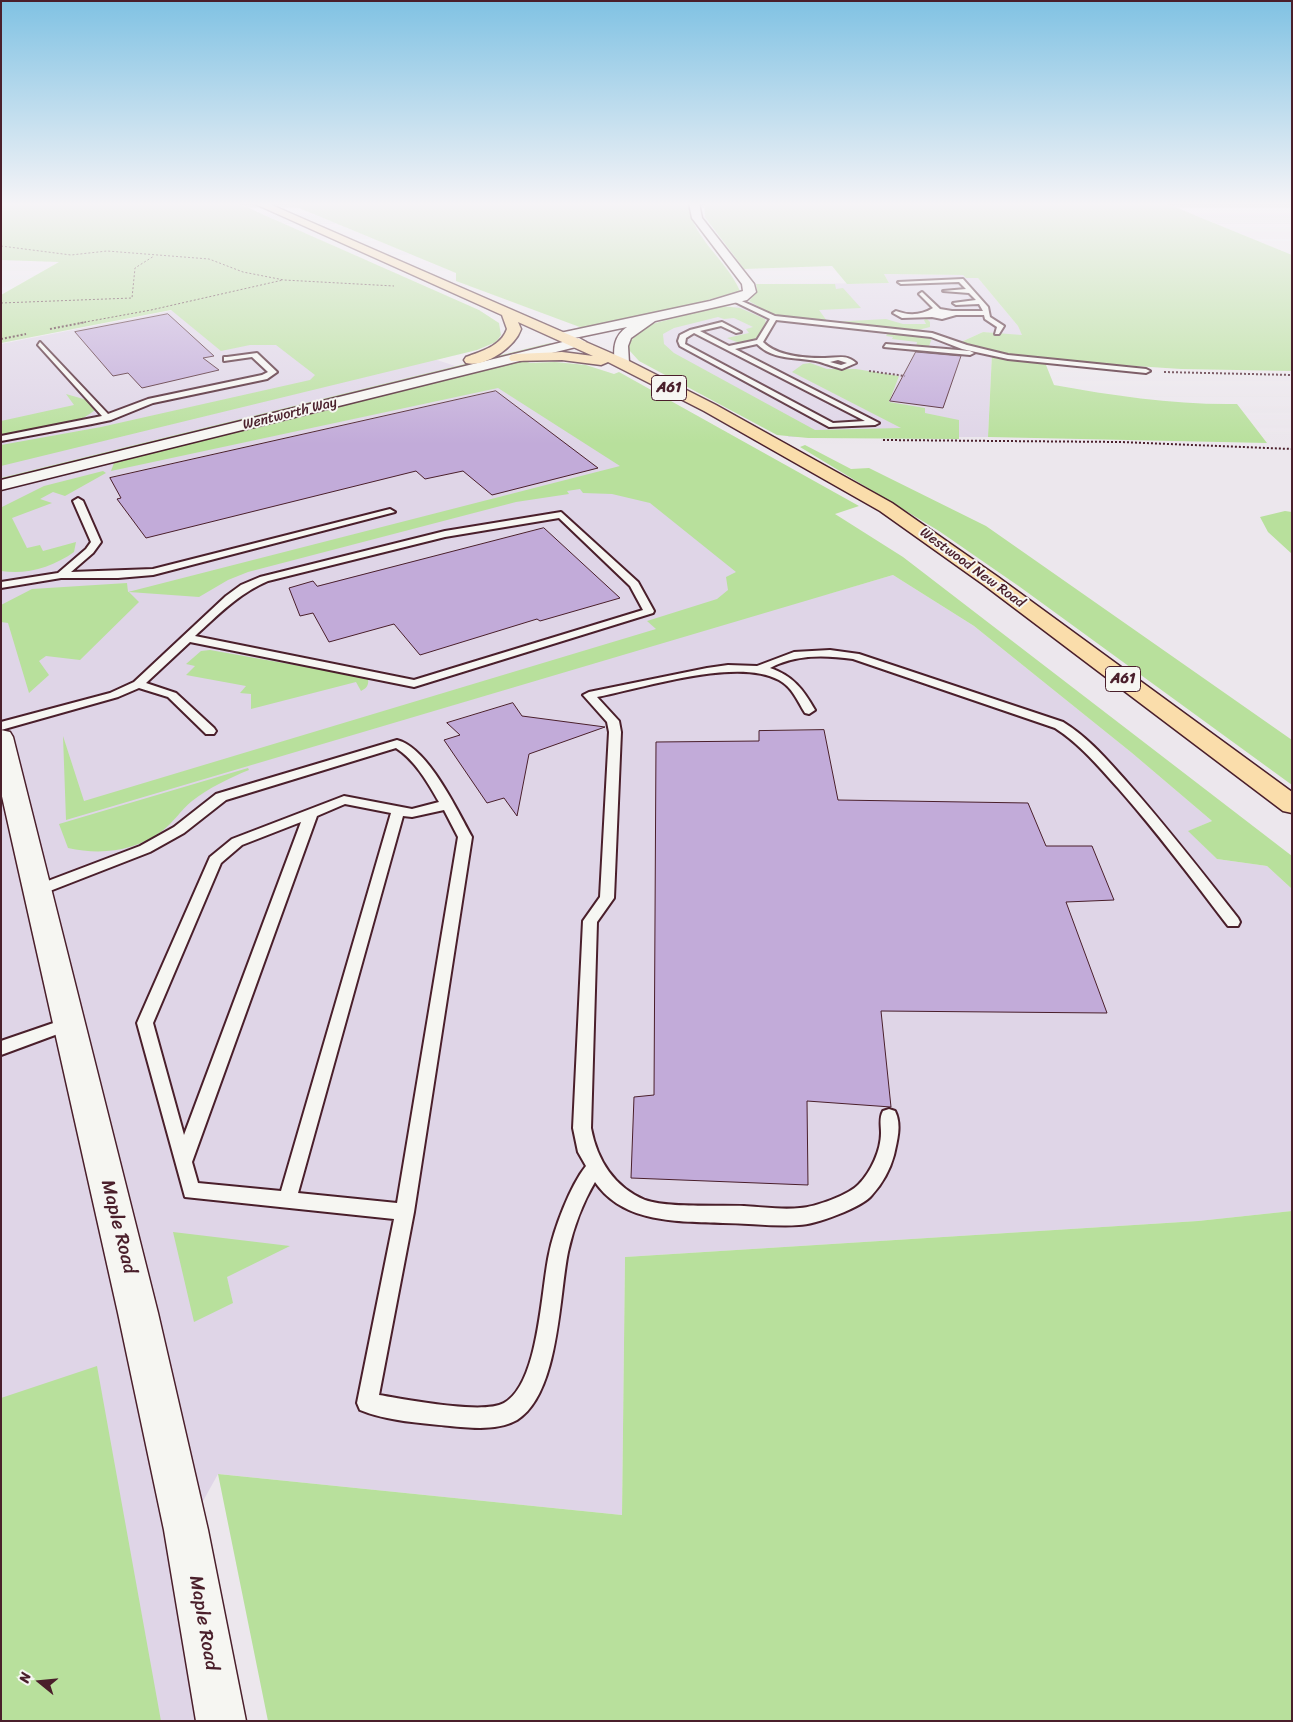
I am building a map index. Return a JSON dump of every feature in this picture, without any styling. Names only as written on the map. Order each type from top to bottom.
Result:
[{"type":"highway","name":"Westwood New Road","points":[[443,283],[579,342],[625,365],[718,413],[886,507],[991,581],[1292,805]]},
{"type":"highway","points":[[471,360],[493,351],[509,341],[514,329],[507,311]]},
{"type":"highway","points":[[516,358],[577,357],[625,365]]},
{"type":"street","points":[[625,365],[620,349],[623,337],[633,329],[652,319],[735,300],[750,292],[747,283]]},
{"type":"street","name":"Wentworth Way","points":[[1,475],[565,336],[652,319]]},
{"type":"street","name":"Wentworth Way","points":[[1,485],[579,342]]},
{"type":"street","points":[[1,494],[38,476]]},
{"type":"street","name":"Maple Road","points":[[1,737],[10,806],[37,891],[138,1313],[186,1530],[221,1721]]},
{"type":"lane","points":[[964,283],[986,308],[987,315]]},
{"type":"lane","points":[[946,292],[971,291]]},
{"type":"lane","points":[[922,294],[936,314],[932,335]]},
{"type":"lane","points":[[735,300],[774,318],[932,335],[978,351],[1032,360],[1146,370]]},
{"type":"lane","points":[[956,303],[981,302]]},
{"type":"lane","points":[[896,313],[902,316],[936,314],[950,317],[952,313],[987,315],[1001,326],[997,333]]},
{"type":"lane","points":[[974,320],[987,315]]},
{"type":"lane","points":[[727,348],[759,342],[774,318]]},
{"type":"lane","points":[[695,331],[875,423],[832,425],[682,345],[681,338],[695,331],[722,324],[738,332]]},
{"type":"lane","points":[[759,342],[762,346],[777,353],[826,361]]},
{"type":"lane","points":[[40,344],[108,418]]},
{"type":"lane","points":[[886,346],[966,354],[978,351]]},
{"type":"lane","points":[[1,439],[108,418],[151,401],[264,377],[273,372],[254,355],[227,359]]},
{"type":"lane","points":[[774,372],[792,368],[801,358]]},
{"type":"lane","points":[[61,575],[90,551],[96,542],[78,501]]},
{"type":"lane","points":[[1,585],[61,575],[118,575],[154,572],[390,512]]},
{"type":"lane","points":[[1,726],[114,694],[138,684],[188,638],[238,592],[264,579],[445,534],[561,515],[634,584],[649,610],[585,632],[414,684],[188,638]]},
{"type":"lane","points":[[760,669],[775,660],[798,654],[855,656],[1059,725],[1072,733],[1091,750],[1132,795],[1233,922]]},
{"type":"lane","points":[[809,710],[803,694],[785,678],[760,669],[739,666],[589,695],[613,721],[615,732],[607,898],[590,922],[582,1128],[587,1152],[596,1168],[613,1190],[643,1208],[671,1212],[801,1217],[831,1209],[865,1191],[882,1166],[890,1135],[889,1116]]},
{"type":"lane","points":[[138,684],[172,695],[210,731]]},
{"type":"lane","points":[[37,891],[142,851],[180,830],[204,808],[222,797],[397,744],[406,747],[416,759],[447,805],[465,837],[406,1212],[367,1404],[461,1416],[487,1417],[509,1413],[526,1398],[537,1376],[563,1235],[588,1176],[596,1168]]},
{"type":"lane","points":[[406,1212],[191,1191],[145,1023],[215,860],[236,842],[344,800],[412,813],[447,805]]},
{"type":"lane","points":[[287,1201],[398,811]]},
{"type":"lane","points":[[183,1163],[311,813]]},
{"type":"lane","points":[[1,1048],[68,1024]]},
{"type":"path","points":[[1,303],[132,298],[133,283]]},
{"type":"path","points":[[48,330],[269,283]]},
{"type":"path","points":[[350,283],[401,286],[427,283]]},
{"type":"path","points":[[1,338],[29,333]]},
{"type":"path","points":[[1146,370],[1292,375]]},
{"type":"path","points":[[877,440],[1120,442],[1292,448]]},
{"type":"shaded area","points":[[982,283],[1018,326],[1023,336],[983,332],[961,342],[992,352],[988,437],[789,437],[668,358],[656,330],[754,301],[760,291],[756,284]]},
{"type":"shaded area","points":[[277,290],[418,354],[503,381],[828,594],[893,575],[974,626],[1132,753],[1212,821],[1189,831],[1217,859],[1267,866],[1292,889],[1292,1211],[1198,1221],[625,1257],[622,1515],[218,1474],[187,1530],[221,1721],[1,1721],[1,344]]},
{"type":"green space","points":[[21,283],[419,283],[479,310],[499,323],[501,335],[496,342],[477,350],[1,466],[1,445],[101,427],[310,380],[315,375],[276,345],[250,345],[221,351],[171,310],[1,343],[1,295]]},
{"type":"green space","points":[[462,283],[736,283],[740,291],[675,309],[585,329]]},
{"type":"green space","points":[[982,283],[1292,283],[1292,371],[1181,369],[1044,360],[1054,385],[1146,399],[1191,403],[1237,404],[1267,443],[988,437],[992,353],[961,342],[983,332],[1022,335],[1018,326]]},
{"type":"green space","points":[[756,284],[835,284],[836,289],[843,288],[861,308],[819,310],[827,321],[771,314],[749,301],[757,291]]},
{"type":"green space","points":[[721,306],[740,308],[765,319],[766,323],[763,330],[755,339],[740,343],[727,338],[749,333],[746,329],[753,327],[734,318],[724,319],[718,317],[674,328],[663,334],[664,344],[674,353],[815,430],[901,428],[792,372],[803,364],[810,363],[827,369],[856,369],[899,376],[889,402],[925,408],[925,413],[959,420],[959,439],[808,438],[777,435],[639,361],[629,350],[629,342],[648,325]]},
{"type":"green space","points":[[926,318],[930,322],[930,327],[914,331],[831,322],[886,319],[903,324],[926,324],[924,320]]},
{"type":"green space","points":[[888,333],[932,338],[928,349],[916,347],[917,342],[892,339],[893,337],[886,336]]},
{"type":"green space","points":[[552,344],[1,480],[1,478]]},
{"type":"green space","points":[[516,358],[530,363],[555,362],[586,365],[614,374],[619,372],[859,506],[835,514],[903,557],[1292,856],[1292,889],[1267,866],[1217,859],[1188,831],[1212,821],[1132,753],[974,626],[893,575],[66,820],[63,736],[84,801],[656,629],[647,621],[717,599],[728,590],[726,577],[736,572],[650,503],[612,494],[583,493],[580,489],[567,491],[569,494],[516,502],[248,572],[228,580],[199,597],[129,592],[139,602],[80,660],[46,656],[39,661],[49,675],[29,693],[8,623],[1,622],[1,605],[32,589],[127,583],[128,592],[620,466],[498,388],[111,471],[114,463],[473,372]]},
{"type":"green space","points":[[66,394],[87,400],[95,405],[95,410],[85,417],[63,426],[1,436],[1,421],[74,405]]},
{"type":"green space","points":[[805,445],[851,469],[869,468],[986,526],[1292,740],[1292,785],[1020,587],[939,531],[800,447]]},
{"type":"green space","points":[[103,471],[106,473],[65,496],[53,492],[40,499],[52,503],[12,518],[27,548],[40,545],[43,551],[76,542],[74,552],[49,566],[39,569],[20,572],[1,571],[2,507],[44,486]]},
{"type":"green space","points":[[1285,511],[1292,512],[1292,554],[1268,532],[1260,517]]},
{"type":"green space","points":[[210,650],[368,678],[368,684],[361,691],[356,682],[251,709],[251,694],[240,693],[246,686],[186,675],[195,666],[186,664],[201,651]]},
{"type":"green space","points":[[248,768],[249,770],[219,784],[192,801],[162,831],[140,844],[104,851],[68,848],[59,824]]},
{"type":"green space","points":[[1292,1211],[1292,1721],[268,1721],[218,1474],[622,1515],[625,1257],[1198,1221]]},
{"type":"green space","points":[[173,1232],[290,1246],[227,1277],[233,1303],[194,1322]]},
{"type":"green space","points":[[97,1366],[161,1721],[1,1721],[1,1398]]},
{"type":"building","points":[[168,314],[214,356],[203,358],[219,370],[142,388],[128,373],[113,376],[75,332]]},
{"type":"building","points":[[916,352],[961,356],[943,408],[890,401]]},
{"type":"building","points":[[496,391],[598,468],[492,495],[463,471],[425,479],[416,471],[146,538],[117,499],[121,498],[110,478]]},
{"type":"building","points":[[544,528],[620,598],[540,621],[537,619],[420,655],[394,624],[329,642],[313,613],[300,616],[289,588],[313,581],[317,586]]},
{"type":"building","points":[[513,703],[522,716],[605,727],[529,754],[517,816],[504,798],[487,803],[444,740],[460,735],[447,723]]},
{"type":"building","points":[[824,730],[838,800],[1028,803],[1046,846],[1092,846],[1114,900],[1066,902],[1107,1013],[881,1011],[891,1107],[807,1101],[808,1185],[631,1178],[634,1097],[654,1095],[656,742],[759,741],[759,731]]}]
